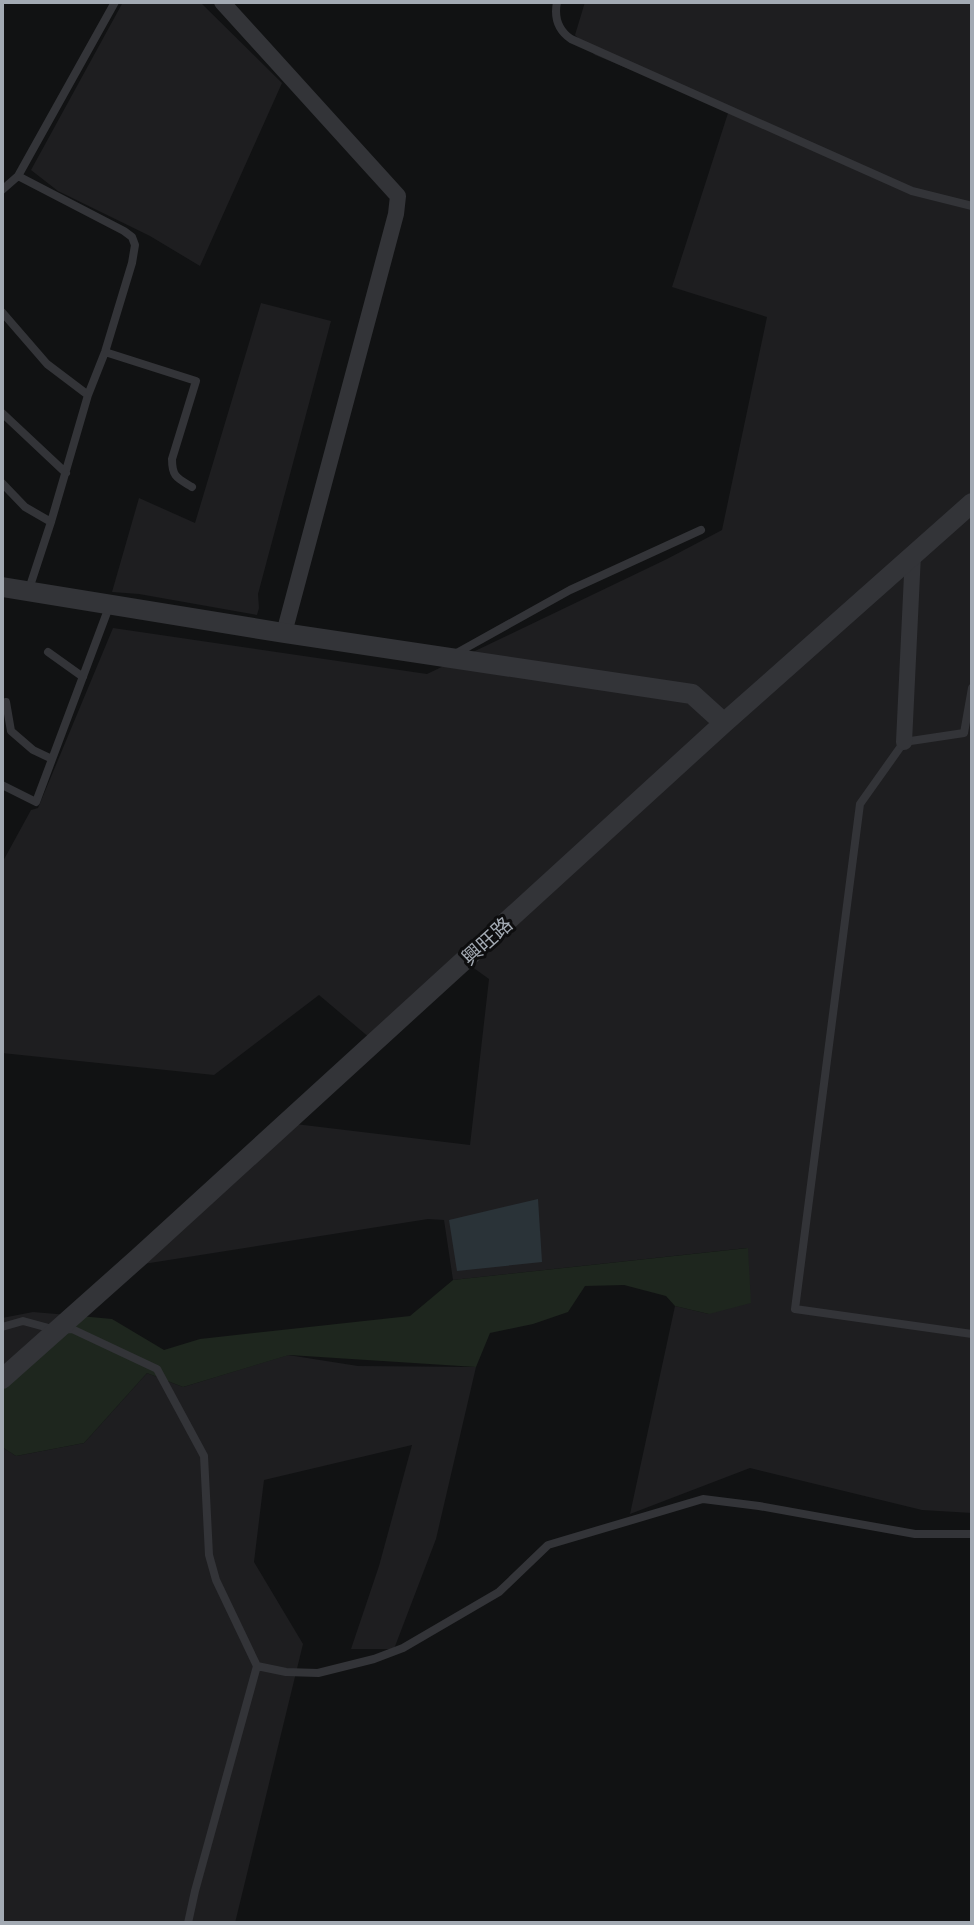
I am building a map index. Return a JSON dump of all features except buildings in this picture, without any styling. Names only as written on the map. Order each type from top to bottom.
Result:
[{"type":"street","points":[[222,2],[398,196],[396,214],[284,633]]},
{"type":"street","name":"興旺路","points":[[2,1379],[724,723],[972,503]]},
{"type":"street","points":[[904,742],[913,554]]},
{"type":"street","points":[[2,587],[692,694],[724,723]]},
{"type":"lane","points":[[2,190],[18,176],[115,2]]},
{"type":"lane","points":[[557,2],[558,24],[571,39],[912,191],[972,206]]},
{"type":"lane","points":[[18,176],[124,231],[132,237],[135,245],[105,352],[88,395],[28,593]]},
{"type":"lane","points":[[2,312],[47,364],[88,395]]},
{"type":"lane","points":[[105,352],[196,381],[172,459],[172,470],[177,478],[192,487]]},
{"type":"lane","points":[[2,413],[66,473]]},
{"type":"lane","points":[[2,483],[25,507],[51,522]]},
{"type":"lane","points":[[447,658],[570,590],[701,530]]},
{"type":"lane","points":[[2,785],[36,802],[110,606]]},
{"type":"lane","points":[[48,652],[83,677]]},
{"type":"lane","points":[[972,688],[964,733],[904,742],[860,804],[795,1309],[972,1334]]},
{"type":"lane","points":[[6,702],[11,731],[33,750],[52,759]]},
{"type":"lane","points":[[2,1327],[23,1321],[56,1330],[72,1329],[157,1369],[204,1456],[209,1555],[216,1580],[257,1666],[188,1923]]},
{"type":"lane","points":[[257,1666],[286,1672],[318,1673],[374,1659],[403,1648],[499,1592],[548,1545],[703,1499],[915,1534],[972,1534]]},
{"type":"shaded area","points":[[123,2],[200,2],[282,83],[200,266],[150,236],[58,191],[31,170]]},
{"type":"shaded area","points":[[585,2],[972,2],[972,1513],[922,1510],[750,1468],[630,1514],[675,1306],[709,1314],[747,1248],[453,1280],[444,1220],[428,1219],[137,1265],[287,1123],[470,1145],[489,979],[464,961],[377,1044],[319,995],[214,1075],[2,1053],[2,863],[31,810],[38,808],[113,628],[427,674],[722,530],[767,317],[672,287],[729,110],[595,55],[575,35]]},
{"type":"shaded area","points":[[261,303],[331,321],[258,594],[257,615],[112,592],[139,498],[195,523]]},
{"type":"shaded area","points":[[538,1199],[542,1262],[457,1271],[449,1220]]},
{"type":"shaded area","points":[[748,1248],[751,1303],[709,1314],[675,1306],[666,1296],[624,1285],[585,1286],[568,1312],[533,1324],[490,1333],[476,1367],[289,1355],[183,1387],[147,1373],[84,1443],[16,1456],[2,1447],[2,1382],[80,1316],[112,1319],[164,1350],[200,1339],[410,1316],[453,1280]]},
{"type":"shaded area","points":[[33,1312],[80,1316],[2,1382],[2,1318]]},
{"type":"shaded area","points":[[288,1355],[358,1366],[476,1367],[436,1539],[394,1649],[351,1649],[379,1566],[412,1445],[264,1480],[254,1562],[303,1644],[235,1923],[2,1923],[2,1447],[16,1456],[84,1443],[147,1373],[183,1387]]}]
